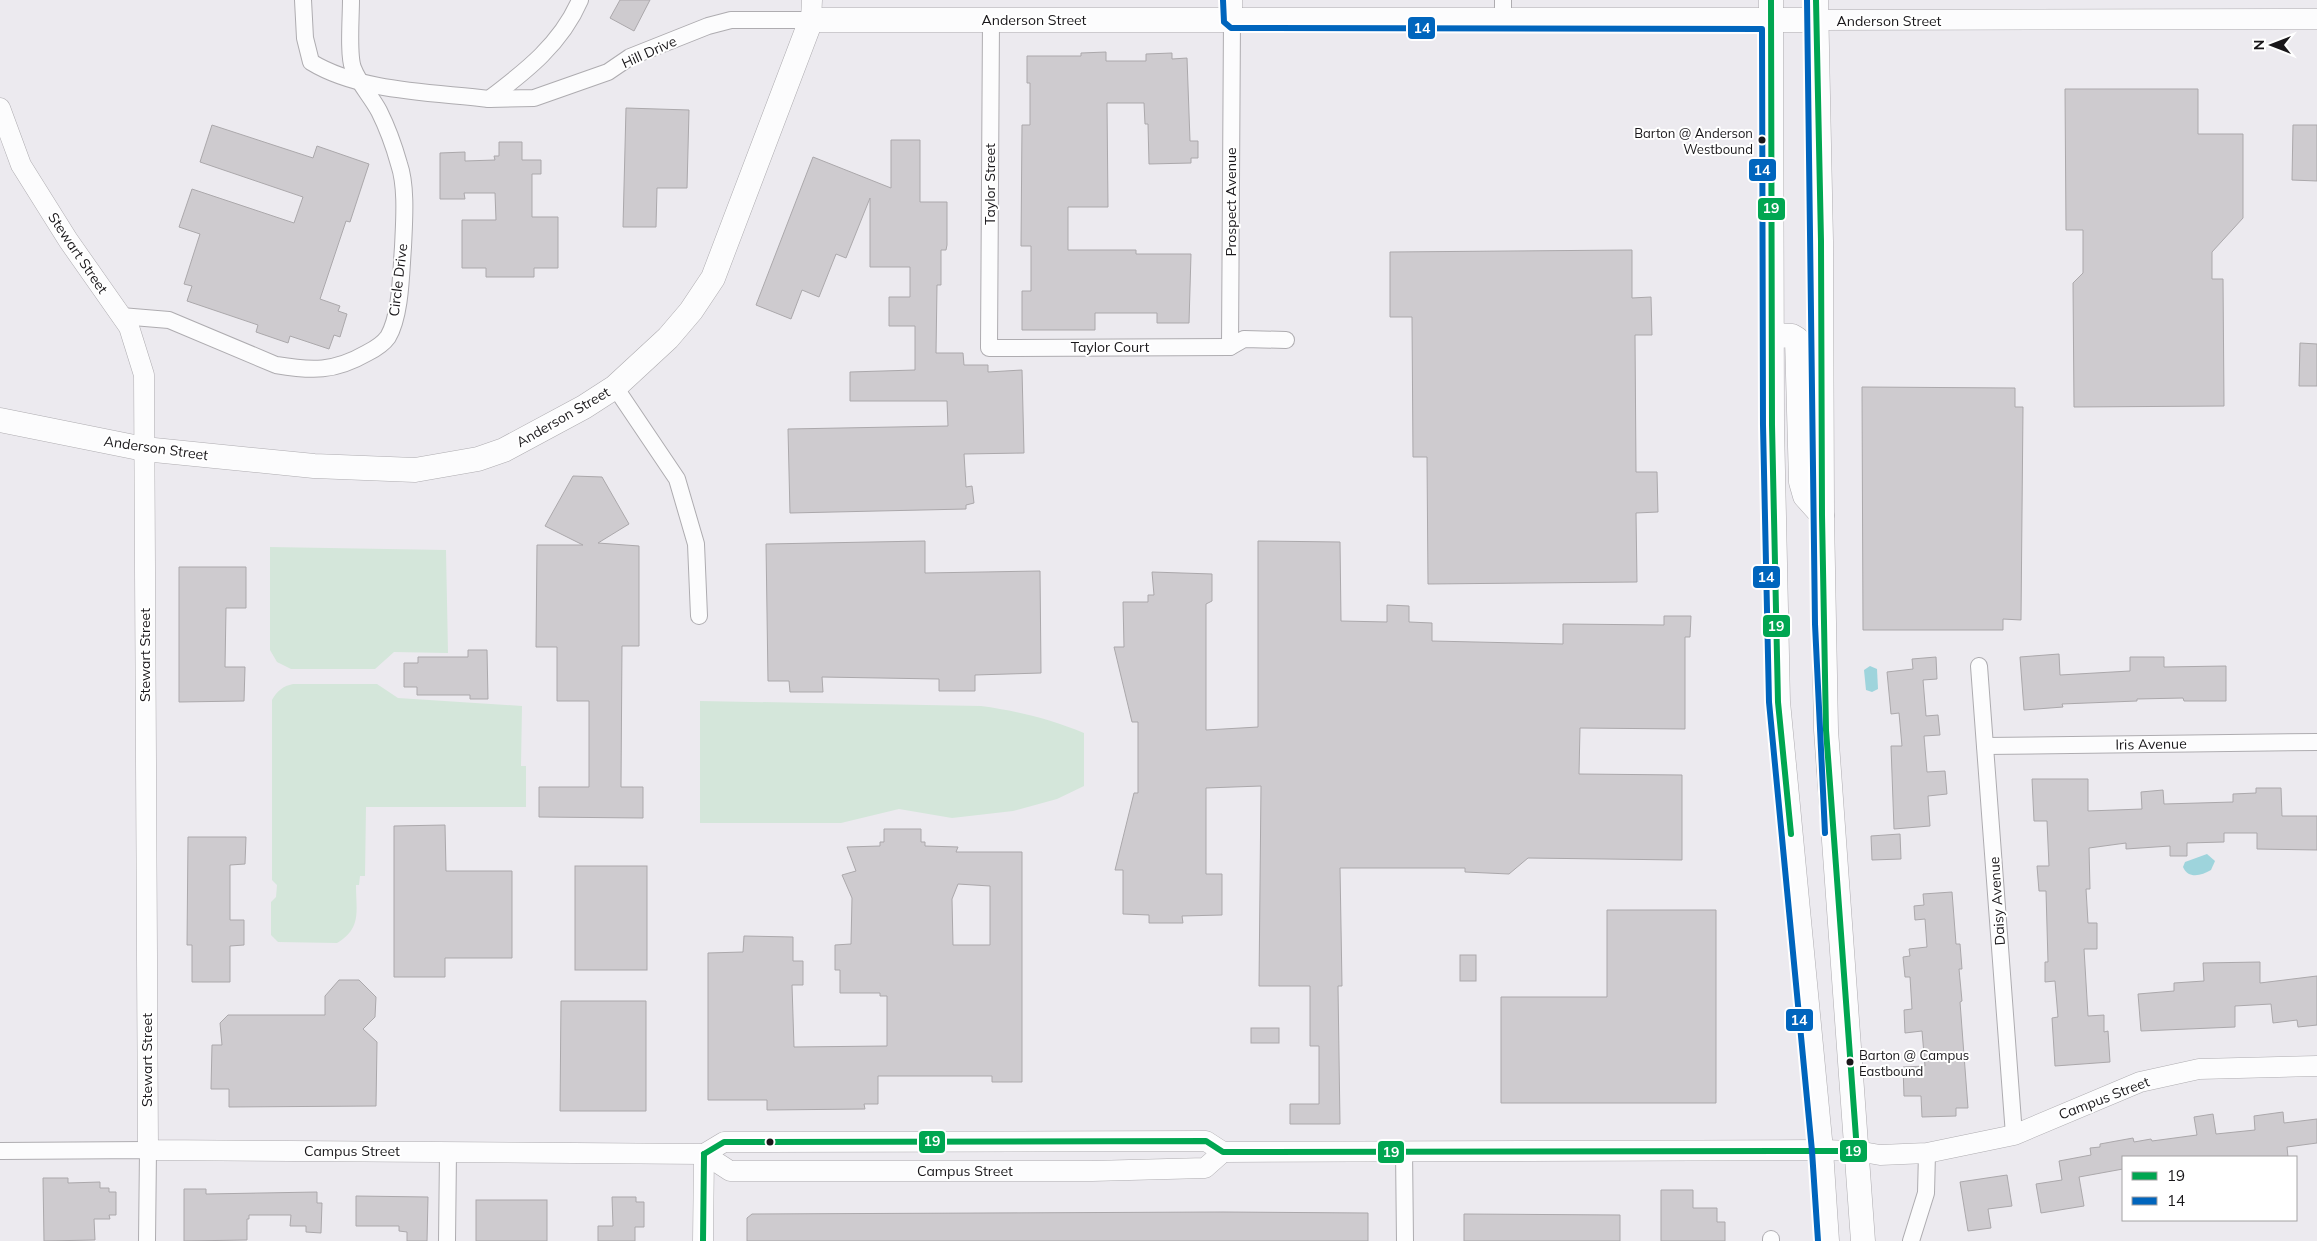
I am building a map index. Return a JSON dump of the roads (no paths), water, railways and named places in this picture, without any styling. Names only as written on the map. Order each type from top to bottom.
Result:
[{"type":"main road","name":"Anderson Street","points":[[0,420],[144,450],[314,466],[415,470],[478,459],[504,450],[584,407],[615,387],[668,338],[691,311],[713,278],[812,10],[991,20],[1232,10],[1816,10]]},
{"type":"main road","points":[[1771,10],[1772,335],[1778,702],[1821,1150],[1827,1241]]},
{"type":"main road","points":[[1816,10],[1821,241],[1822,515],[1826,730],[1863,1241]]},
{"type":"main road","points":[[1772,335],[1792,336],[1797,339],[1801,482],[1805,496],[1822,515]]},
{"type":"street","points":[[303,0],[305,38],[311,62],[326,72],[360,83],[489,99],[546,52],[574,13],[580,0]]},
{"type":"street","name":"Circle Drive","points":[[121,316],[169,320],[276,365],[294,368],[318,369],[340,367],[376,348],[387,338],[392,328],[398,298],[402,258],[404,222],[400,166],[378,110],[352,67],[351,0]]},
{"type":"street","name":"Hill Drive","points":[[489,99],[534,98],[608,72],[630,57],[708,26],[731,20],[812,10]]},
{"type":"street","name":"Prospect Avenue","points":[[1230,347],[1232,10]]},
{"type":"street","name":"Anderson Street","points":[[1816,10],[2317,19]]},
{"type":"street","name":"Taylor Street","points":[[989,348],[991,20]]},
{"type":"street","name":"Stewart Street","points":[[0,108],[21,165],[68,240],[129,327],[144,375],[147,1241]]},
{"type":"street","points":[[1230,347],[1244,339],[1286,340]]},
{"type":"street","name":"Taylor Court","points":[[989,348],[1230,347]]},
{"type":"street","points":[[615,387],[677,479],[696,544],[699,616]]},
{"type":"street","name":"Daisy Avenue","points":[[1979,666],[2014,1135]]},
{"type":"street","name":"Iris Avenue","points":[[1985,746],[2317,742]]},
{"type":"street","name":"Campus Street","points":[[1857,1151],[1880,1155],[1927,1153],[2014,1135],[2140,1082],[2199,1070],[2317,1066]]},
{"type":"street","name":"Campus Street","points":[[0,1151],[148,1150],[704,1154],[724,1142],[900,1141],[1206,1141],[1223,1152],[1821,1150]]},
{"type":"street","points":[[1404,1150],[1405,1241]]},
{"type":"street","points":[[1821,1150],[1857,1151]]},
{"type":"street","points":[[447,1241],[448,1152]]},
{"type":"street","name":"Campus Street","points":[[704,1154],[730,1171],[1092,1171],[1205,1168],[1223,1152]]},
{"type":"street","points":[[1911,1241],[1926,1193],[1927,1153]]},
{"type":"street","points":[[703,1241],[704,1154]]},
{"type":"water","points":[[1870,666],[1877,669],[1878,689],[1872,692],[1866,690],[1864,670]]},
{"type":"water","points":[[2207,854],[2215,861],[2211,870],[2195,875],[2185,871],[2183,867],[2185,862]]},
{"type":"place","name":"Barton @ Anderson Westbound","points":[[1762,140]]},
{"type":"place","name":"Barton @ Campus Eastbound","points":[[1850,1062]]}]
